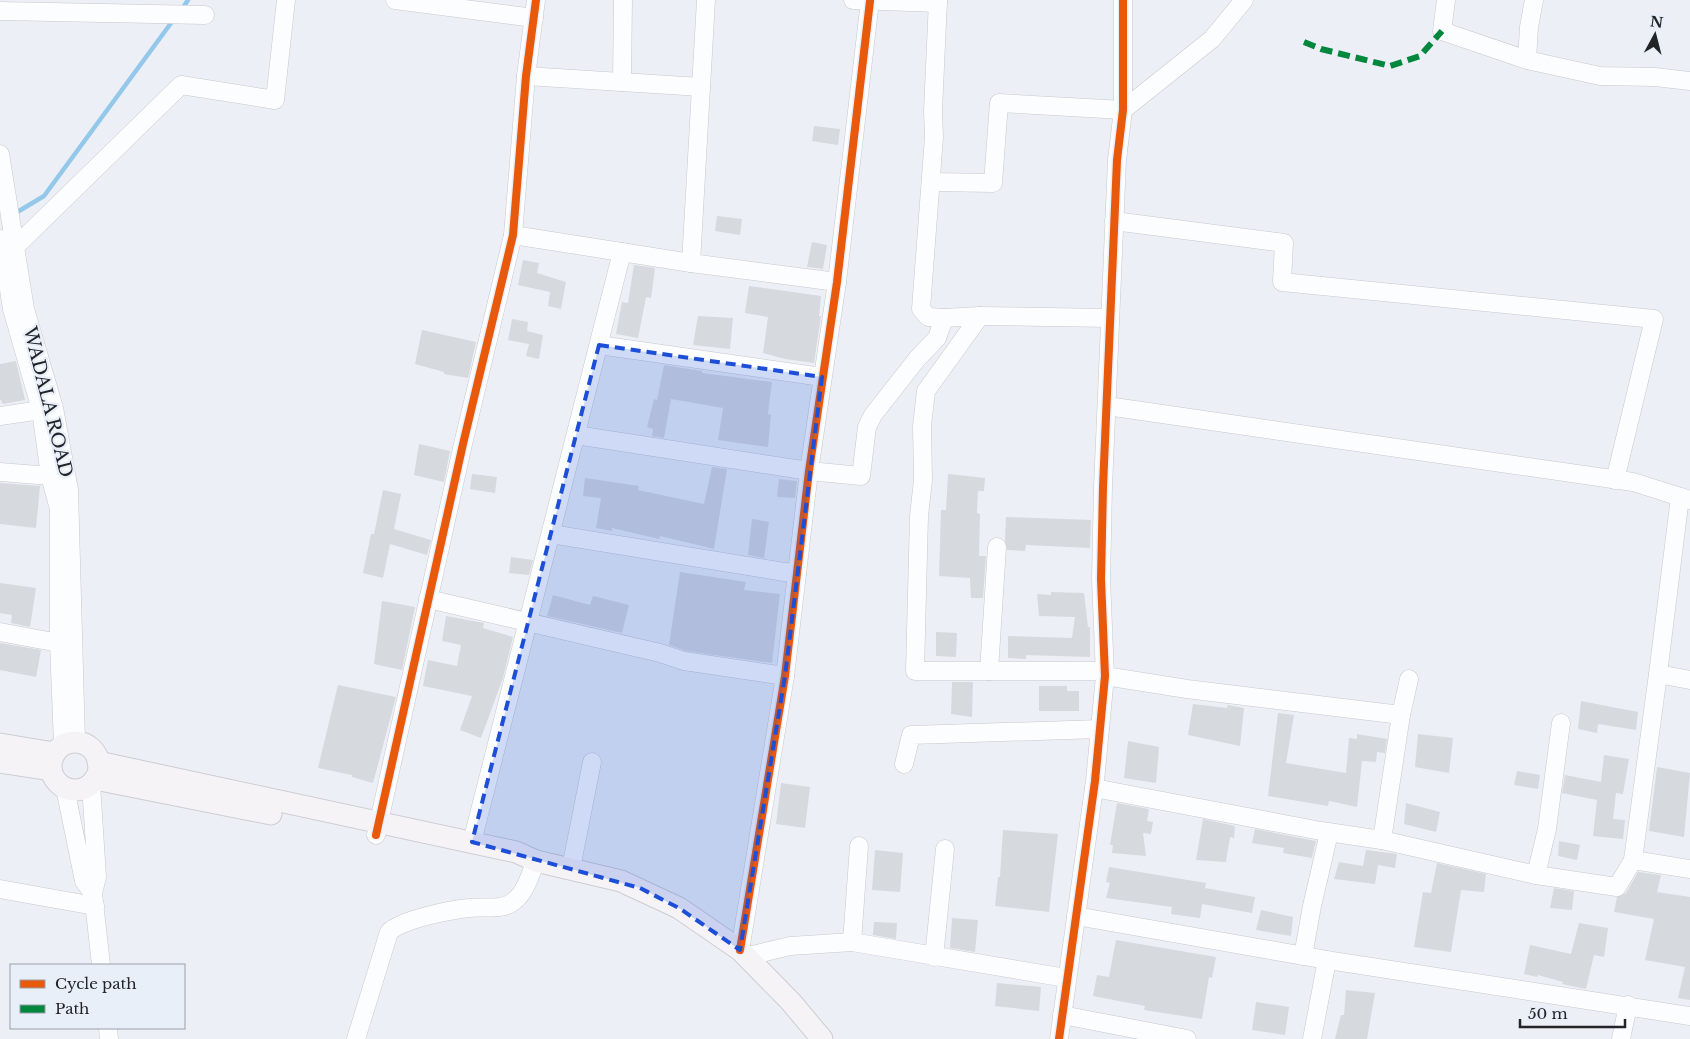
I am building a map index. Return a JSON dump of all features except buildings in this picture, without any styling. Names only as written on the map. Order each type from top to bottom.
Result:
[{"type":"main road","points":[[0,744],[61,752]]},
{"type":"main road","points":[[0,762],[91,748],[95,775]]},
{"type":"main road","points":[[61,752],[58,784],[65,788],[80,790],[95,775]]},
{"type":"main road","points":[[95,775],[377,829],[514,862],[536,861]]},
{"type":"main road","points":[[377,829],[472,842],[516,852],[536,861],[614,878],[640,888],[686,912],[743,953],[822,1039]]},
{"type":"street","points":[[14,248],[181,86],[275,100],[286,0]]},
{"type":"street","points":[[395,0],[439,3],[534,18]]},
{"type":"street","points":[[377,829],[428,599],[513,235],[526,76],[536,0]]},
{"type":"street","points":[[622,82],[623,0]]},
{"type":"street","points":[[691,263],[706,0]]},
{"type":"street","points":[[853,0],[938,1],[931,182],[921,309],[928,317],[944,318],[980,316],[1110,318]]},
{"type":"street","points":[[1059,1039],[1094,788],[1105,673],[1101,579],[1114,221],[1122,110],[1123,0]]},
{"type":"street","points":[[931,182],[993,183],[999,103],[1122,110],[1212,39],[1244,0]]},
{"type":"street","points":[[1446,0],[1442,31],[1527,60],[1600,76],[1655,77],[1690,81]]},
{"type":"street","points":[[1527,60],[1528,27],[1534,0]]},
{"type":"street","points":[[870,1],[836,282],[809,471],[785,676],[743,953],[790,946],[852,942],[1066,978]]},
{"type":"street","points":[[0,11],[205,15]]},
{"type":"street","points":[[526,76],[701,87]]},
{"type":"street","name":"WADALA ROAD","points":[[0,154],[3,203],[14,248],[25,309],[54,408],[69,490],[66,644],[61,752]]},
{"type":"street","points":[[1114,221],[1284,243],[1282,282],[1654,319],[1615,480]]},
{"type":"street","name":"WADALA ROAD","points":[[0,235],[12,308],[41,410],[50,476],[59,509],[66,644]]},
{"type":"street","points":[[513,235],[691,263],[836,282]]},
{"type":"street","points":[[472,842],[622,252]]},
{"type":"street","points":[[980,316],[926,390],[922,426],[923,480],[919,516],[915,671],[1105,673],[1187,689],[1401,715]]},
{"type":"street","points":[[576,435],[809,471],[861,476],[867,427],[873,415],[917,359],[937,338],[944,318]]},
{"type":"street","points":[[599,345],[822,377]]},
{"type":"street","points":[[1094,788],[1329,833],[1382,840],[1536,875],[1617,887],[1633,860],[1658,674],[1685,498],[1633,482],[1107,406]]},
{"type":"street","points":[[0,416],[41,410]]},
{"type":"street","points":[[0,472],[50,476]]},
{"type":"street","points":[[551,534],[797,574]]},
{"type":"street","points":[[989,671],[997,547]]},
{"type":"street","points":[[428,599],[684,661],[785,676]]},
{"type":"street","points":[[0,632],[66,644]]},
{"type":"street","points":[[1658,674],[1690,680]]},
{"type":"street","points":[[1382,840],[1401,715],[1409,678]]},
{"type":"street","points":[[1536,875],[1547,828],[1561,723]]},
{"type":"street","points":[[904,764],[911,735],[1100,729]]},
{"type":"street","points":[[571,868],[592,762]]},
{"type":"street","points":[[95,775],[97,877],[94,900],[101,964]]},
{"type":"street","points":[[65,788],[84,881],[94,900]]},
{"type":"street","points":[[1303,956],[1312,906],[1329,833]]},
{"type":"street","points":[[852,942],[859,846]]},
{"type":"street","points":[[934,957],[945,849]]},
{"type":"street","points":[[1633,860],[1690,869]]},
{"type":"street","points":[[356,1039],[389,932],[397,926],[441,913],[470,908],[500,907],[513,902],[523,890],[536,861]]},
{"type":"street","points":[[0,889],[94,900]]},
{"type":"street","points":[[1076,916],[1327,960],[1690,1016]]},
{"type":"street","points":[[1312,1039],[1327,960]]},
{"type":"street","points":[[1621,1039],[1628,1005]]},
{"type":"street","points":[[1062,1015],[1186,1039]]},
{"type":"highlighted area","points":[[599,345],[822,377],[785,676],[740,950],[679,908],[640,888],[472,842]]},
{"type":"waterway","points":[[182,9],[188,0]]},
{"type":"waterway","points":[[14,214],[44,196],[174,19]]},
{"type":"marked path","points":[[1304,42],[1321,49],[1390,66],[1420,56],[1442,31]]},
{"type":"cycle path","points":[[376,835],[463,444],[513,235],[526,76],[536,0]]},
{"type":"cycle path","points":[[1059,1039],[1095,781],[1105,676],[1101,579],[1103,487],[1117,160],[1123,110],[1123,0]]},
{"type":"cycle path","points":[[740,950],[785,676],[809,471],[837,282],[870,1]]}]
